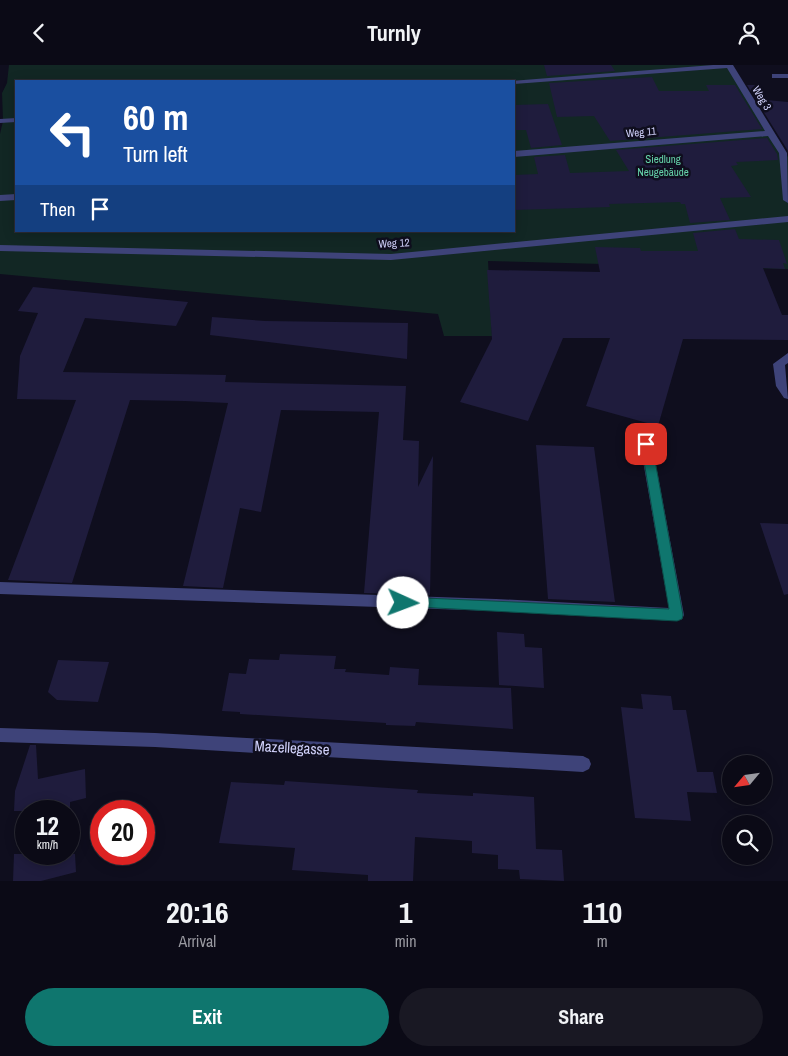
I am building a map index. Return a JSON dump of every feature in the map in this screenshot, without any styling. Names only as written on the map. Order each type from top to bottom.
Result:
[{"type":"street","points":[[515,83],[729,66]]},
{"type":"street","name":"Weg 3","points":[[729,66],[783,153],[788,200]]},
{"type":"street","points":[[774,76],[788,76]]},
{"type":"street","points":[[0,121],[15,120]]},
{"type":"street","name":"Weg 11","points":[[515,155],[770,133]]},
{"type":"street","points":[[0,198],[15,197]]},
{"type":"street","name":"Weg 12","points":[[0,248],[391,257],[788,219]]},
{"type":"street","points":[[785,362],[782,386],[788,395]]},
{"type":"street","points":[[0,587],[496,605],[677,615],[646,444]]},
{"type":"street","name":"Mazellegasse","points":[[0,735],[155,740],[583,764]]},
{"type":"green space","name":"Siedlung Neugebäude","points":[[9,65],[732,65],[788,157],[788,269],[488,261],[492,336],[444,336],[438,314],[0,274],[0,134],[3,121],[2,93],[7,83]]},
{"type":"building","points":[[544,65],[611,65],[615,71],[547,76]]},
{"type":"building","points":[[652,77],[659,91],[709,91],[706,85],[735,85],[762,129],[610,141],[594,116],[557,117],[549,83]]},
{"type":"building","points":[[747,85],[757,85],[766,100],[788,102],[788,151]]},
{"type":"building","points":[[548,104],[562,145],[531,148],[526,130],[515,130],[515,105]]},
{"type":"building","points":[[767,138],[777,154],[778,160],[736,162],[738,165],[731,166],[751,197],[720,198],[730,220],[690,223],[685,204],[680,202],[609,204],[610,207],[515,210],[515,175],[538,174],[534,157],[565,155],[570,173],[629,171],[616,150]]},
{"type":"building","points":[[735,229],[739,239],[779,240],[787,264],[783,263],[785,269],[763,268],[782,315],[788,315],[788,340],[683,339],[658,426],[586,406],[610,338],[563,338],[528,421],[460,402],[492,339],[487,270],[600,272],[595,247],[640,248],[641,251],[698,251],[693,233]]},
{"type":"building","points":[[33,287],[188,302],[176,326],[85,318],[63,372],[226,375],[225,382],[406,386],[403,440],[419,441],[418,487],[433,456],[430,595],[364,593],[379,412],[281,410],[261,512],[240,508],[223,588],[183,586],[228,403],[185,401],[130,400],[72,583],[8,580],[76,400],[17,399],[20,356],[38,313],[18,311]]},
{"type":"building","points":[[212,317],[265,321],[408,323],[407,359],[210,335]]},
{"type":"building","points":[[536,445],[594,447],[615,602],[548,599]]},
{"type":"building","points":[[760,523],[788,524],[788,594],[784,595]]},
{"type":"building","points":[[497,632],[524,634],[525,647],[542,648],[544,688],[499,685]]},
{"type":"building","points":[[280,654],[336,656],[334,669],[346,669],[345,672],[389,675],[390,667],[419,669],[418,685],[511,688],[513,729],[416,722],[415,726],[386,725],[386,723],[240,714],[240,712],[222,711],[229,673],[246,674],[249,659],[279,660]]},
{"type":"building","points":[[58,660],[109,662],[98,702],[57,700],[48,692]]},
{"type":"building","points":[[641,694],[671,696],[673,710],[686,710],[697,772],[713,772],[717,793],[687,792],[691,821],[635,818],[621,707],[643,709]]},
{"type":"building","points":[[30,745],[36,745],[38,779],[85,769],[86,798],[78,800],[15,800],[14,811],[15,791]]},
{"type":"building","points":[[285,781],[418,790],[417,793],[473,796],[473,793],[534,797],[536,849],[562,850],[564,881],[520,879],[519,870],[498,869],[498,855],[472,853],[472,841],[415,837],[413,881],[368,881],[368,875],[292,870],[295,848],[219,843],[231,782],[284,785]]},
{"type":"building","points":[[14,854],[15,865],[76,865],[76,872],[41,881],[13,881]]},
{"type":"route","points":[[403,603],[496,605],[677,615],[646,444]]}]
